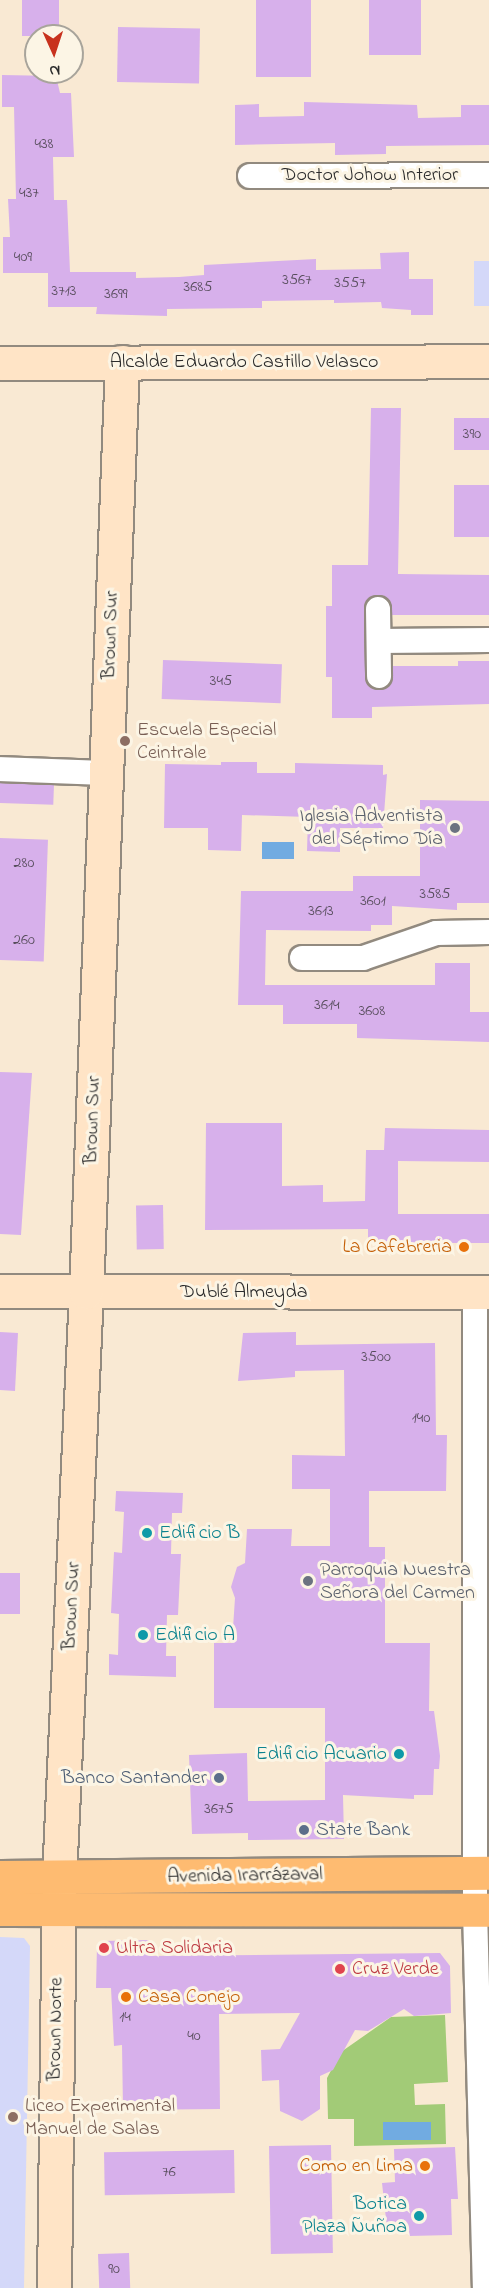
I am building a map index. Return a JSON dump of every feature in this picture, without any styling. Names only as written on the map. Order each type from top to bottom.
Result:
[{"type":"main road","name":"Avenida Irarrázaval","points":[[0,1909],[59,1893],[482,1874]]},
{"type":"main road","name":"Avenida Irarrázaval","points":[[0,1877],[59,1893],[482,1910]]},
{"type":"street","name":"Doctor Johow Interior","points":[[250,176],[489,175]]},
{"type":"street","name":"Alcalde Eduardo Castillo Velasco","points":[[0,363],[489,361]]},
{"type":"street","name":"Brown Sur","points":[[59,1893],[86,1292],[122,363]]},
{"type":"street","points":[[378,609],[379,676]]},
{"type":"street","points":[[379,641],[489,640]]},
{"type":"street","points":[[0,769],[106,773]]},
{"type":"street","points":[[302,958],[363,958],[436,933],[489,932]]},
{"type":"street","name":"Dublé Almeyda","points":[[0,1290],[482,1292]]},
{"type":"street","points":[[482,1292],[482,1910],[485,2288]]},
{"type":"street","name":"Brown Norte","points":[[54,2288],[59,1893]]},
{"type":"shaded area","points":[[474,261],[489,261],[489,306],[474,306]]},
{"type":"shaded area","name":"Liceo Experimental Manuel de Salas","points":[[0,1937],[24,1938],[30,1946],[24,2288],[0,2288]]},
{"type":"green space","points":[[489,1314],[489,1841],[485,1338]]},
{"type":"green space","points":[[445,2015],[448,2082],[414,2084],[415,2105],[445,2104],[446,2144],[354,2146],[354,2119],[328,2119],[327,2078],[341,2052],[391,2017]]},
{"type":"water","points":[[262,842],[294,842],[294,859],[262,859]]},
{"type":"water","points":[[383,2122],[431,2122],[431,2140],[383,2140]]},
{"type":"building","points":[[22,0],[59,0],[59,24],[24,24],[24,36],[22,36]]},
{"type":"building","points":[[256,0],[311,0],[311,77],[256,77]]},
{"type":"building","points":[[369,0],[421,0],[421,55],[369,55]]},
{"type":"building","points":[[118,27],[200,28],[199,83],[117,82]]},
{"type":"building","points":[[2,75],[24,75],[24,84],[58,84],[60,93],[71,93],[74,157],[53,157],[54,200],[67,200],[70,272],[136,272],[136,278],[179,277],[204,275],[204,265],[316,259],[316,270],[381,269],[380,253],[409,252],[409,279],[433,279],[433,315],[411,315],[411,310],[382,308],[381,302],[334,303],[334,300],[262,301],[262,308],[167,309],[167,316],[96,314],[97,307],[48,307],[48,273],[3,273],[3,237],[10,237],[8,199],[16,199],[14,107],[2,107]]},
{"type":"building","points":[[304,102],[417,105],[418,118],[461,117],[461,105],[489,105],[489,145],[386,146],[386,154],[335,155],[335,143],[235,145],[235,105],[259,104],[259,117],[304,116]]},
{"type":"building","points":[[371,408],[401,408],[398,574],[489,575],[489,615],[392,615],[385,597],[371,597],[364,609],[367,683],[373,689],[387,688],[392,682],[393,666],[458,666],[458,661],[489,661],[489,704],[372,707],[372,718],[332,718],[332,677],[326,677],[326,606],[332,606],[332,565],[368,565]]},
{"type":"building","points":[[454,418],[489,418],[489,450],[454,450]]},
{"type":"building","points":[[454,485],[489,485],[489,537],[454,537]]},
{"type":"building","points":[[163,660],[282,664],[281,703],[162,699]]},
{"type":"building","points":[[221,762],[257,762],[257,773],[295,773],[295,763],[383,765],[383,775],[387,774],[383,828],[340,828],[340,852],[307,851],[308,817],[242,815],[241,851],[208,850],[208,828],[164,828],[165,764],[221,765]]},
{"type":"building","points":[[0,783],[54,785],[53,805],[0,803]]},
{"type":"building","points":[[420,800],[489,801],[489,903],[457,903],[457,910],[392,906],[392,925],[371,925],[371,931],[266,930],[265,985],[435,985],[435,963],[470,963],[470,1012],[489,1012],[489,1042],[357,1038],[357,1024],[283,1024],[283,1005],[238,1005],[241,891],[353,891],[353,876],[420,876]]},
{"type":"building","points":[[0,838],[48,840],[44,962],[0,960]]},
{"type":"building","points":[[0,1072],[32,1073],[21,1235],[0,1234]]},
{"type":"building","points":[[206,1123],[282,1123],[282,1186],[323,1185],[323,1202],[365,1201],[366,1150],[384,1150],[385,1128],[489,1130],[489,1162],[398,1161],[398,1214],[489,1214],[489,1243],[368,1243],[368,1229],[205,1230]]},
{"type":"building","points":[[136,1205],[163,1205],[164,1249],[137,1249]]},
{"type":"building","points":[[0,1332],[18,1333],[15,1391],[0,1390]]},
{"type":"building","points":[[296,1332],[296,1345],[435,1343],[436,1435],[447,1435],[446,1491],[369,1491],[369,1547],[385,1547],[385,1643],[430,1643],[429,1711],[434,1711],[440,1756],[439,1769],[434,1769],[433,1795],[414,1795],[414,1799],[343,1795],[344,1839],[248,1840],[248,1833],[192,1834],[189,1755],[247,1753],[248,1801],[325,1800],[325,1708],[214,1708],[214,1643],[232,1643],[235,1598],[231,1587],[237,1567],[245,1563],[247,1529],[292,1529],[291,1546],[330,1546],[330,1489],[292,1489],[292,1455],[345,1456],[344,1370],[295,1371],[295,1377],[238,1381],[243,1333]]},
{"type":"building","points":[[116,1491],[183,1493],[182,1513],[172,1513],[171,1554],[181,1554],[178,1615],[167,1615],[166,1656],[176,1656],[176,1677],[109,1675],[109,1654],[118,1655],[119,1614],[111,1613],[114,1552],[122,1553],[124,1512],[115,1511]]},
{"type":"building","points":[[0,1573],[20,1573],[20,1614],[0,1614]]},
{"type":"building","points":[[149,1940],[150,1956],[440,1953],[450,1966],[451,2013],[414,2016],[404,2009],[368,2031],[355,2030],[333,2070],[320,2076],[320,2109],[302,2121],[280,2111],[279,2080],[262,2081],[261,2050],[280,2049],[300,2013],[219,2014],[220,2109],[123,2110],[122,2045],[114,2046],[111,1988],[96,1988],[97,1946],[104,1941]]},
{"type":"building","points":[[331,2145],[333,2253],[271,2254],[269,2146]]},
{"type":"building","name":"Como en Lima","points":[[455,2147],[458,2199],[451,2199],[452,2235],[409,2236],[408,2227],[387,2228],[382,2183],[395,2182],[394,2149]]},
{"type":"building","points":[[234,2150],[235,2193],[105,2195],[104,2152]]},
{"type":"building","points":[[129,2253],[130,2288],[99,2288],[98,2254]]},
{"type":"place","name":"Escuela Especial Ceintrale","points":[[125,741]]},
{"type":"place","name":"Iglesia Adventista del Séptimo Día","points":[[455,828]]},
{"type":"place","name":"La Cafebreria","points":[[464,1247]]},
{"type":"place","name":"Edificio B","points":[[147,1533]]},
{"type":"place","name":"Parroquia Nuestra Señora del Carmen","points":[[308,1581]]},
{"type":"place","name":"Edificio A","points":[[143,1635]]},
{"type":"place","name":"Edificio Acuario","points":[[399,1754]]},
{"type":"place","name":"Banco Santander","points":[[219,1778]]},
{"type":"place","name":"State Bank","points":[[304,1830]]},
{"type":"place","name":"Ultra Solidaria","points":[[104,1948]]},
{"type":"place","name":"Cruz Verde","points":[[340,1969]]},
{"type":"place","name":"Casa Conejo","points":[[126,1997]]},
{"type":"place","name":"Liceo Experimental Manuel de Salas","points":[[13,2117]]},
{"type":"place","name":"Como en Lima","points":[[425,2166]]},
{"type":"place","name":"Botica Plaza Ñuñoa","points":[[419,2216]]}]
